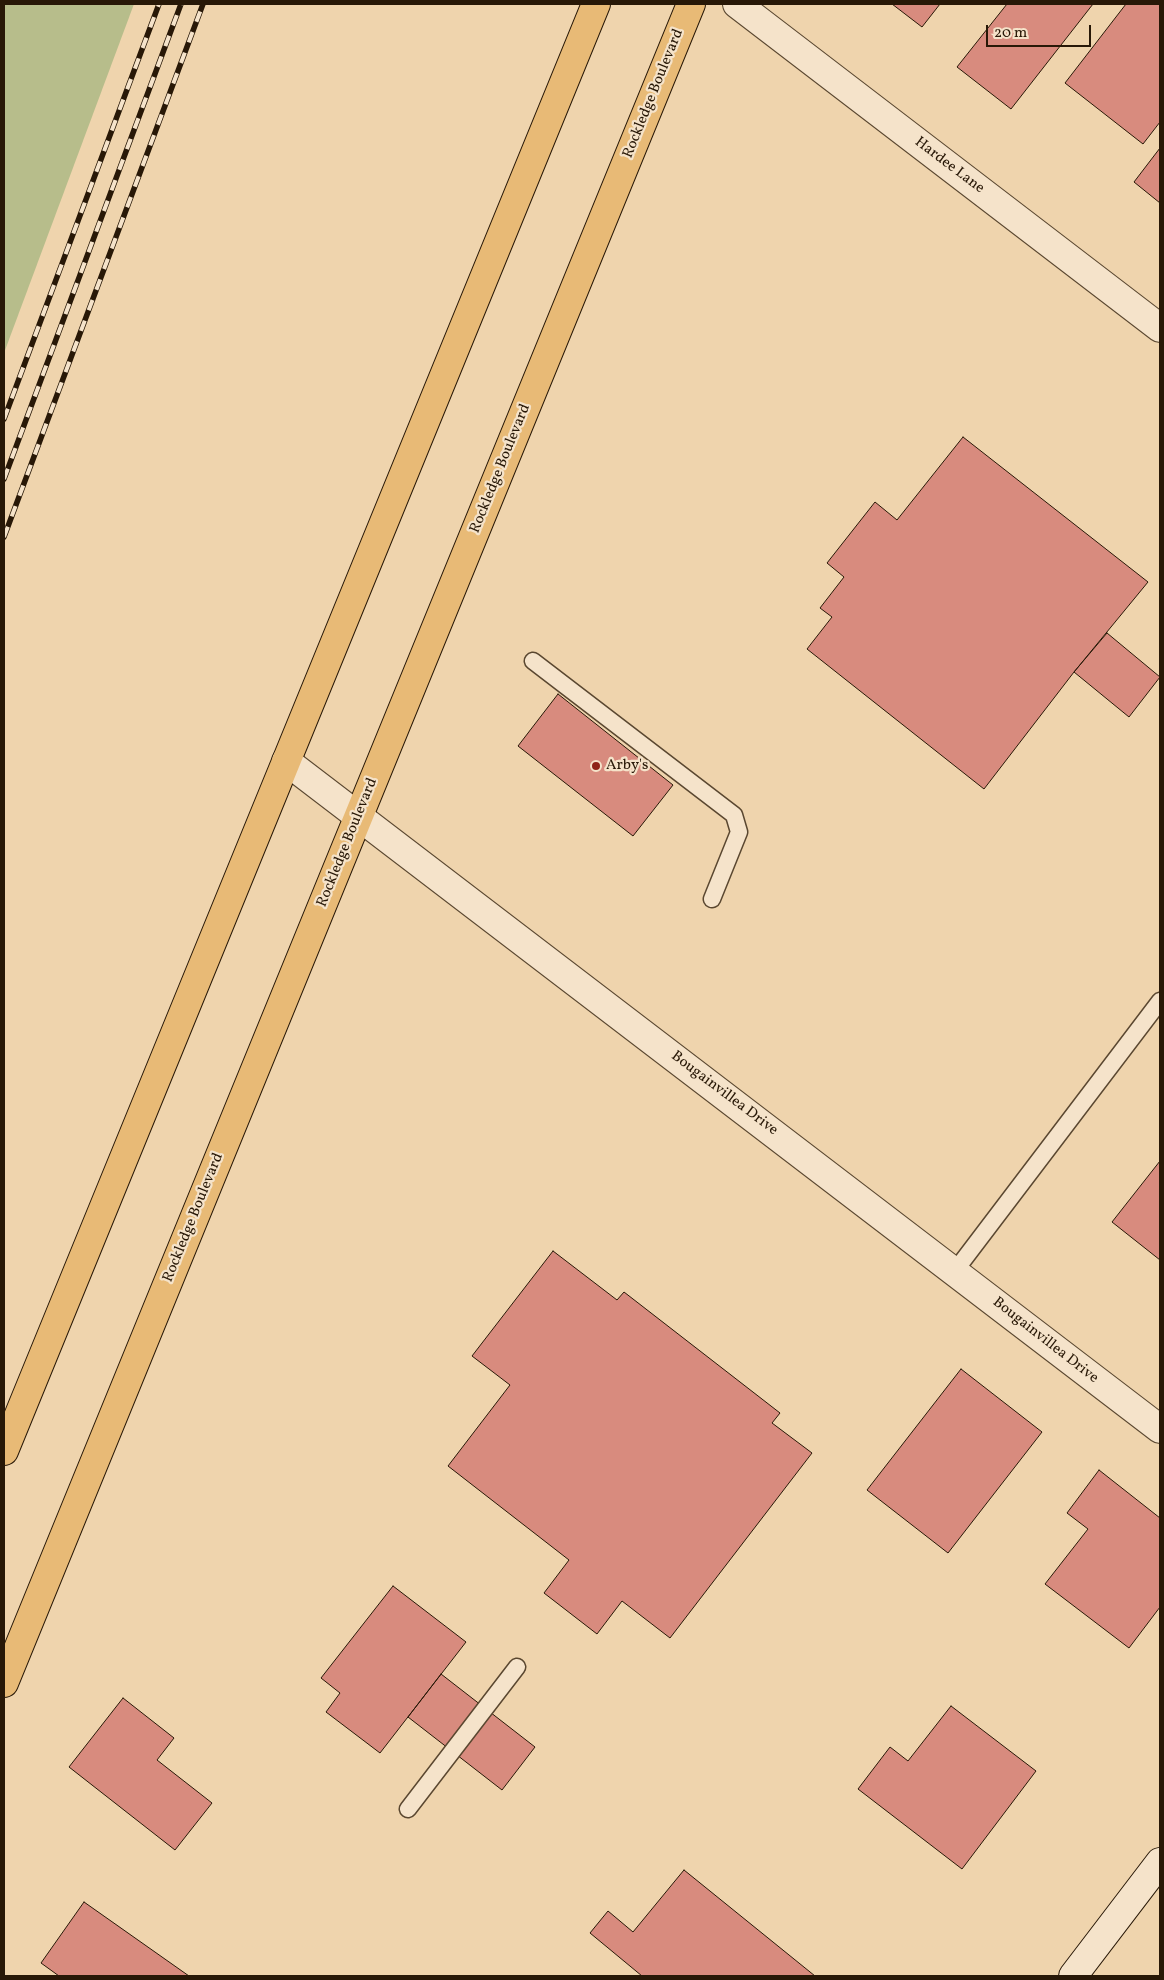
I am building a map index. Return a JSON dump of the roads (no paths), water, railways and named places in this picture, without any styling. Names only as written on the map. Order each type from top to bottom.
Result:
[{"type":"main road","points":[[4,1451],[596,4]]},
{"type":"main road","name":"Rockledge Boulevard","points":[[4,1683],[691,4]]},
{"type":"street","name":"Hardee Lane","points":[[737,4],[1160,328]]},
{"type":"street","name":"Bougainvillea Drive","points":[[286,761],[1160,1429]]},
{"type":"street","points":[[1073,1976],[1160,1862]]},
{"type":"lane","points":[[533,661],[734,815],[740,832],[712,899]]},
{"type":"lane","points":[[955,1272],[1160,1001]]},
{"type":"lane","points":[[408,1809],[517,1667]]},
{"type":"railway","points":[[4,419],[159,4]]},
{"type":"railway","points":[[4,479],[181,4]]},
{"type":"railway","points":[[4,537],[203,4]]},
{"type":"place","name":"Arby's","points":[[596,766]]}]
